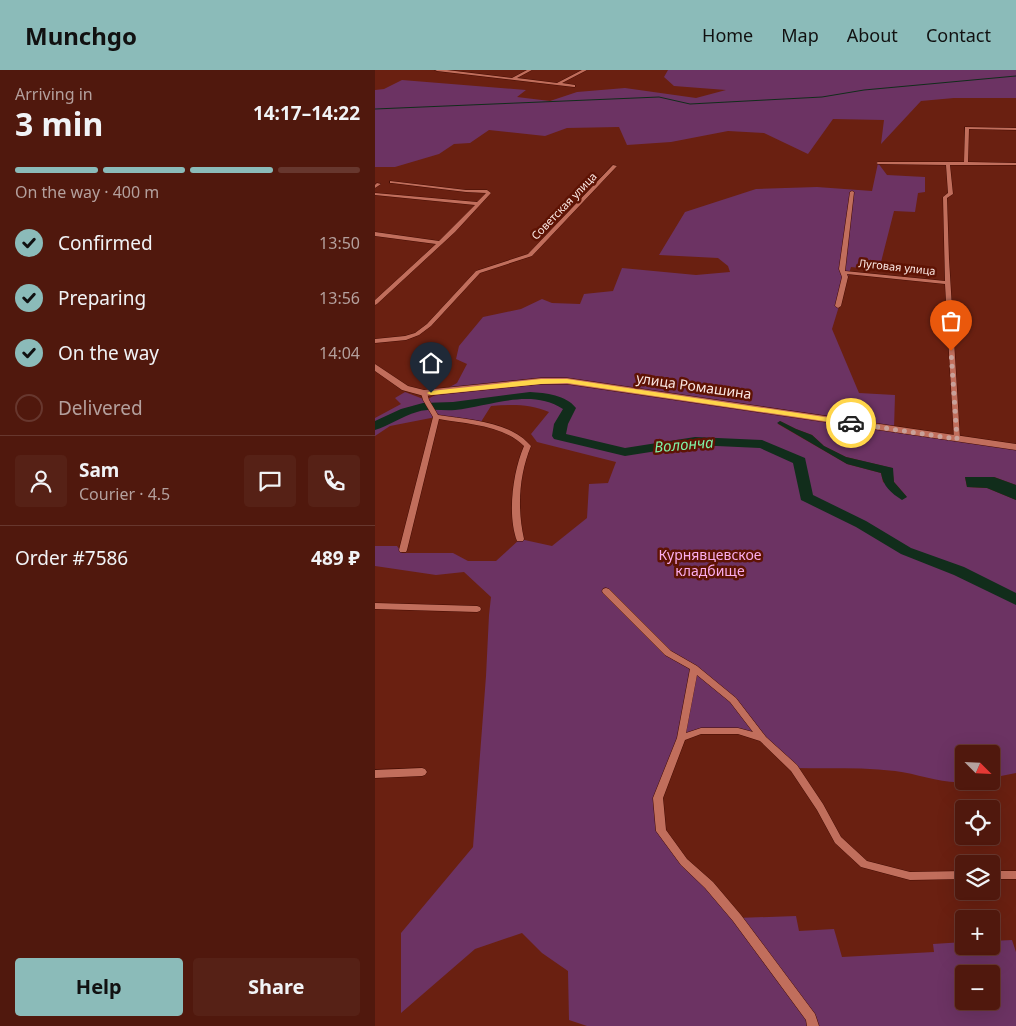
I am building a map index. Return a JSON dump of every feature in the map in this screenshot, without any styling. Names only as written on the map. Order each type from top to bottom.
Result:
[{"type":"street","points":[[437,70],[574,86]]},
{"type":"street","points":[[513,78],[530,70]]},
{"type":"street","points":[[558,84],[585,70]]},
{"type":"street","points":[[966,164],[967,128],[1016,129]]},
{"type":"street","points":[[877,163],[1016,164]]},
{"type":"street","points":[[948,164],[951,194],[945,197],[946,259],[957,439]]},
{"type":"street","name":"Советская улица","points":[[375,341],[406,338],[417,334],[429,325],[478,272],[530,255],[615,166]]},
{"type":"street","points":[[375,303],[439,244],[489,192],[392,182]]},
{"type":"street","points":[[838,306],[845,277],[843,272],[852,192]]},
{"type":"street","points":[[375,194],[479,204]]},
{"type":"street","points":[[375,234],[439,244]]},
{"type":"street","name":"Луговая улица","points":[[843,272],[948,283]]},
{"type":"street","name":"улица Ромашина","points":[[375,367],[405,388],[424,393],[567,381],[1016,447]]},
{"type":"street","points":[[424,393],[436,417],[508,432],[523,438],[528,446],[521,458],[517,482],[518,531],[520,539]]},
{"type":"street","points":[[403,550],[436,417]]},
{"type":"street","points":[[606,592],[668,653],[694,668],[733,700],[763,739],[794,768],[820,807],[837,840],[864,864],[910,876],[955,876]]},
{"type":"street","points":[[375,606],[477,609]]},
{"type":"street","points":[[694,668],[681,738],[658,798],[661,831],[685,862],[737,918],[811,1018],[813,1026]]},
{"type":"street","points":[[681,738],[701,731],[738,732],[763,739]]},
{"type":"street","points":[[375,774],[422,772]]},
{"type":"street","points":[[1000,875],[1016,875]]},
{"type":"green space","points":[[668,70],[1016,70],[1016,98],[954,98],[921,101],[881,144],[884,120],[833,119],[808,154],[764,133],[728,131],[671,142],[627,145],[619,127],[567,128],[545,136],[489,130],[470,143],[454,144],[439,154],[395,167],[375,167],[375,90],[384,89],[402,80],[526,90],[517,97],[550,101],[577,92],[625,88],[696,98],[726,90],[674,86],[664,77]]},
{"type":"green space","name":"Курнявцевское кладбище","points":[[878,163],[887,175],[925,177],[925,192],[918,193],[915,212],[894,211],[879,270],[851,267],[832,329],[859,393],[895,395],[894,429],[1016,447],[1016,485],[994,477],[965,477],[967,487],[987,488],[1016,500],[1016,773],[1000,776],[1000,745],[955,745],[955,782],[952,782],[905,772],[883,770],[794,768],[775,748],[762,738],[742,732],[711,731],[681,738],[658,798],[661,831],[737,918],[796,916],[799,931],[834,929],[842,957],[934,952],[933,944],[955,943],[955,955],[1000,955],[1000,941],[1012,940],[1016,952],[1016,1026],[587,1026],[569,1020],[568,971],[542,953],[522,933],[475,949],[401,1013],[401,933],[473,847],[491,597],[464,572],[436,575],[375,566],[375,546],[397,546],[402,553],[453,553],[468,561],[496,561],[520,539],[552,546],[587,518],[589,484],[608,483],[616,462],[537,442],[531,434],[549,412],[528,406],[491,406],[479,425],[436,417],[390,426],[375,436],[375,418],[401,404],[395,398],[405,392],[426,400],[457,383],[467,364],[456,359],[459,346],[483,317],[521,309],[542,299],[552,303],[580,304],[584,294],[613,291],[622,268],[696,275],[730,272],[728,266],[718,258],[659,255],[685,212],[756,189],[817,187],[872,191]],"holes":[[[780,421],[812,435],[824,446],[846,457],[892,468],[894,482],[907,497],[883,482],[881,473],[847,464],[778,424]]]},
{"type":"shaded area","points":[[780,421],[812,435],[824,446],[846,457],[893,468],[894,482],[907,497],[902,500],[891,492],[884,482],[881,473],[847,464],[777,423]]},
{"type":"shaded area","points":[[965,477],[994,477],[1016,485],[1016,500],[987,488],[967,487]]},
{"type":"waterway","points":[[375,109],[659,97],[690,104],[822,97],[864,90],[1016,76]]},
{"type":"waterway","name":"Волонча","points":[[375,426],[398,415],[432,405],[453,406],[515,396],[530,396],[545,397],[559,401],[570,408],[561,424],[559,436],[625,452],[695,441],[762,444],[800,461],[806,497],[861,524],[906,551],[959,571],[1016,600]]},
{"type":"way so far","points":[[851,423],[957,439],[951,351]]},
{"type":"route","points":[[431,393],[515,384],[567,381],[851,423]]}]
